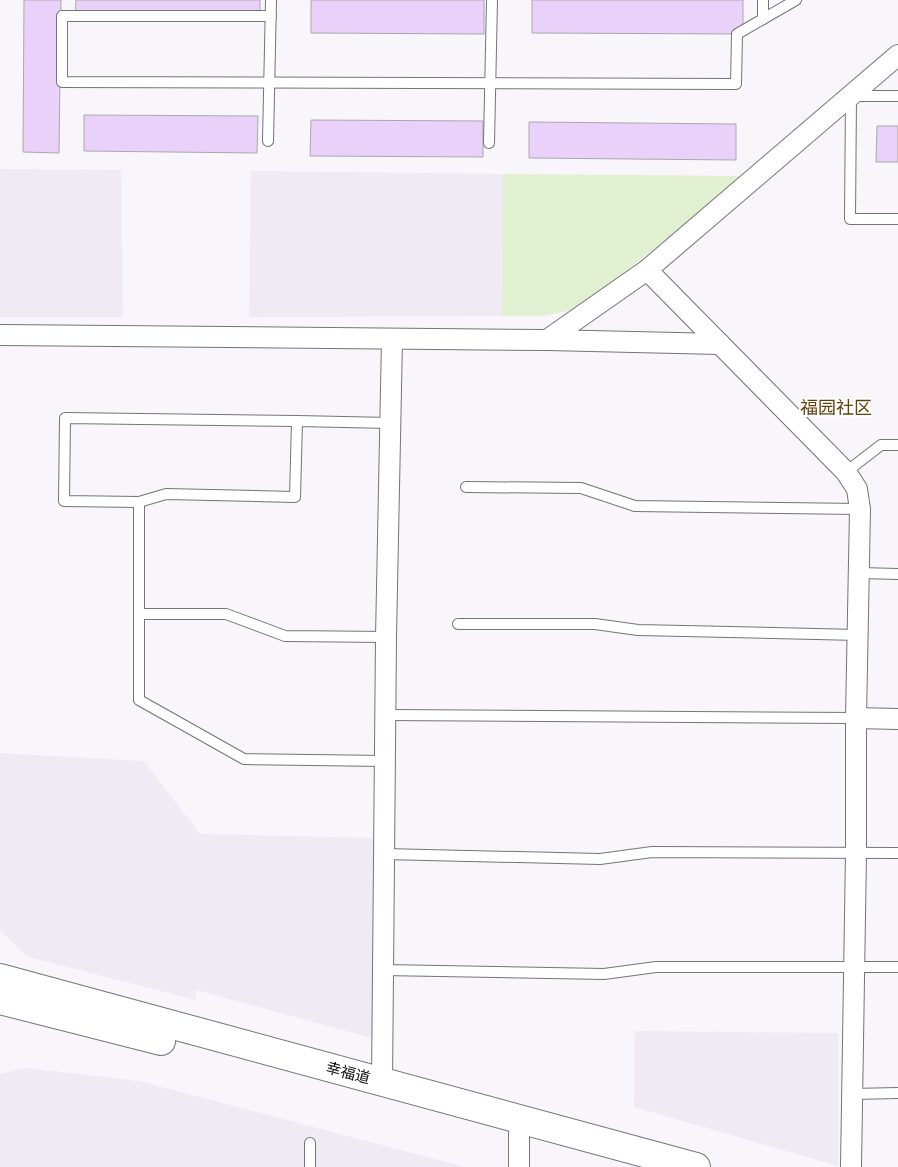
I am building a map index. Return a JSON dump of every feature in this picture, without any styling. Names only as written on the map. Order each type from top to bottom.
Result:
[{"type":"main road","name":"幸福道","points":[[0,978],[696,1167]]},
{"type":"main road","name":"幸福道","points":[[0,1000],[519,1133],[642,1167]]},
{"type":"street","points":[[547,340],[647,270],[898,55]]},
{"type":"street","points":[[647,270],[846,472],[857,489],[860,509],[859,635],[856,718],[851,1167]]},
{"type":"street","points":[[0,336],[547,340],[720,344]]},
{"type":"street","points":[[382,1083],[386,636],[392,339]]},
{"type":"street","points":[[856,718],[898,719]]},
{"type":"street","points":[[519,1133],[519,1167]]},
{"type":"lane","points":[[268,141],[271,0]]},
{"type":"lane","points":[[489,143],[492,0]]},
{"type":"lane","points":[[762,19],[763,0]]},
{"type":"lane","points":[[271,16],[62,16],[62,82],[736,84],[738,34],[796,0]]},
{"type":"lane","points":[[898,96],[851,96],[850,219],[898,219]]},
{"type":"lane","points":[[297,420],[294,498],[166,494],[139,502],[64,501],[65,418],[297,420],[390,423]]},
{"type":"lane","points":[[846,472],[881,445],[898,445]]},
{"type":"lane","points":[[466,486],[581,488],[635,506],[860,509]]},
{"type":"lane","points":[[139,502],[139,700],[244,759],[385,761]]},
{"type":"lane","points":[[859,573],[898,574]]},
{"type":"lane","points":[[139,614],[226,614],[285,636],[386,636]]},
{"type":"lane","points":[[458,624],[595,624],[638,630],[859,635]]},
{"type":"lane","points":[[385,715],[856,718]]},
{"type":"lane","points":[[384,854],[600,859],[652,852],[898,852]]},
{"type":"lane","points":[[383,970],[604,974],[656,967],[898,967]]},
{"type":"lane","points":[[852,1094],[898,1093]]},
{"type":"lane","points":[[310,1143],[310,1167]]},
{"type":"shaded area","points":[[0,169],[121,170],[123,317],[0,317]]},
{"type":"shaded area","points":[[251,171],[503,174],[502,316],[249,317]]},
{"type":"shaded area","points":[[0,753],[144,761],[200,834],[373,838],[372,1038],[196,990],[196,1000],[28,957],[1,931],[0,926]]},
{"type":"shaded area","points":[[635,1031],[838,1033],[838,1166],[634,1107]]},
{"type":"shaded area","points":[[26,1068],[139,1081],[465,1167],[0,1167],[0,1074]]},
{"type":"green space","points":[[503,174],[747,176],[577,309],[543,316],[502,316]]},
{"type":"building","points":[[24,0],[61,0],[59,153],[23,152]]},
{"type":"building","points":[[76,0],[260,0],[260,20],[75,18]]},
{"type":"building","points":[[311,0],[484,0],[484,34],[311,33]]},
{"type":"building","points":[[532,0],[743,0],[743,34],[532,33]]},
{"type":"building","points":[[84,115],[258,116],[257,153],[84,151]]},
{"type":"building","points":[[311,120],[483,121],[483,157],[310,156]]},
{"type":"building","points":[[529,122],[736,124],[736,160],[529,158]]},
{"type":"building","points":[[877,126],[898,126],[898,162],[876,162]]},
{"type":"district","name":"福园社区","points":[[836,408]]}]
